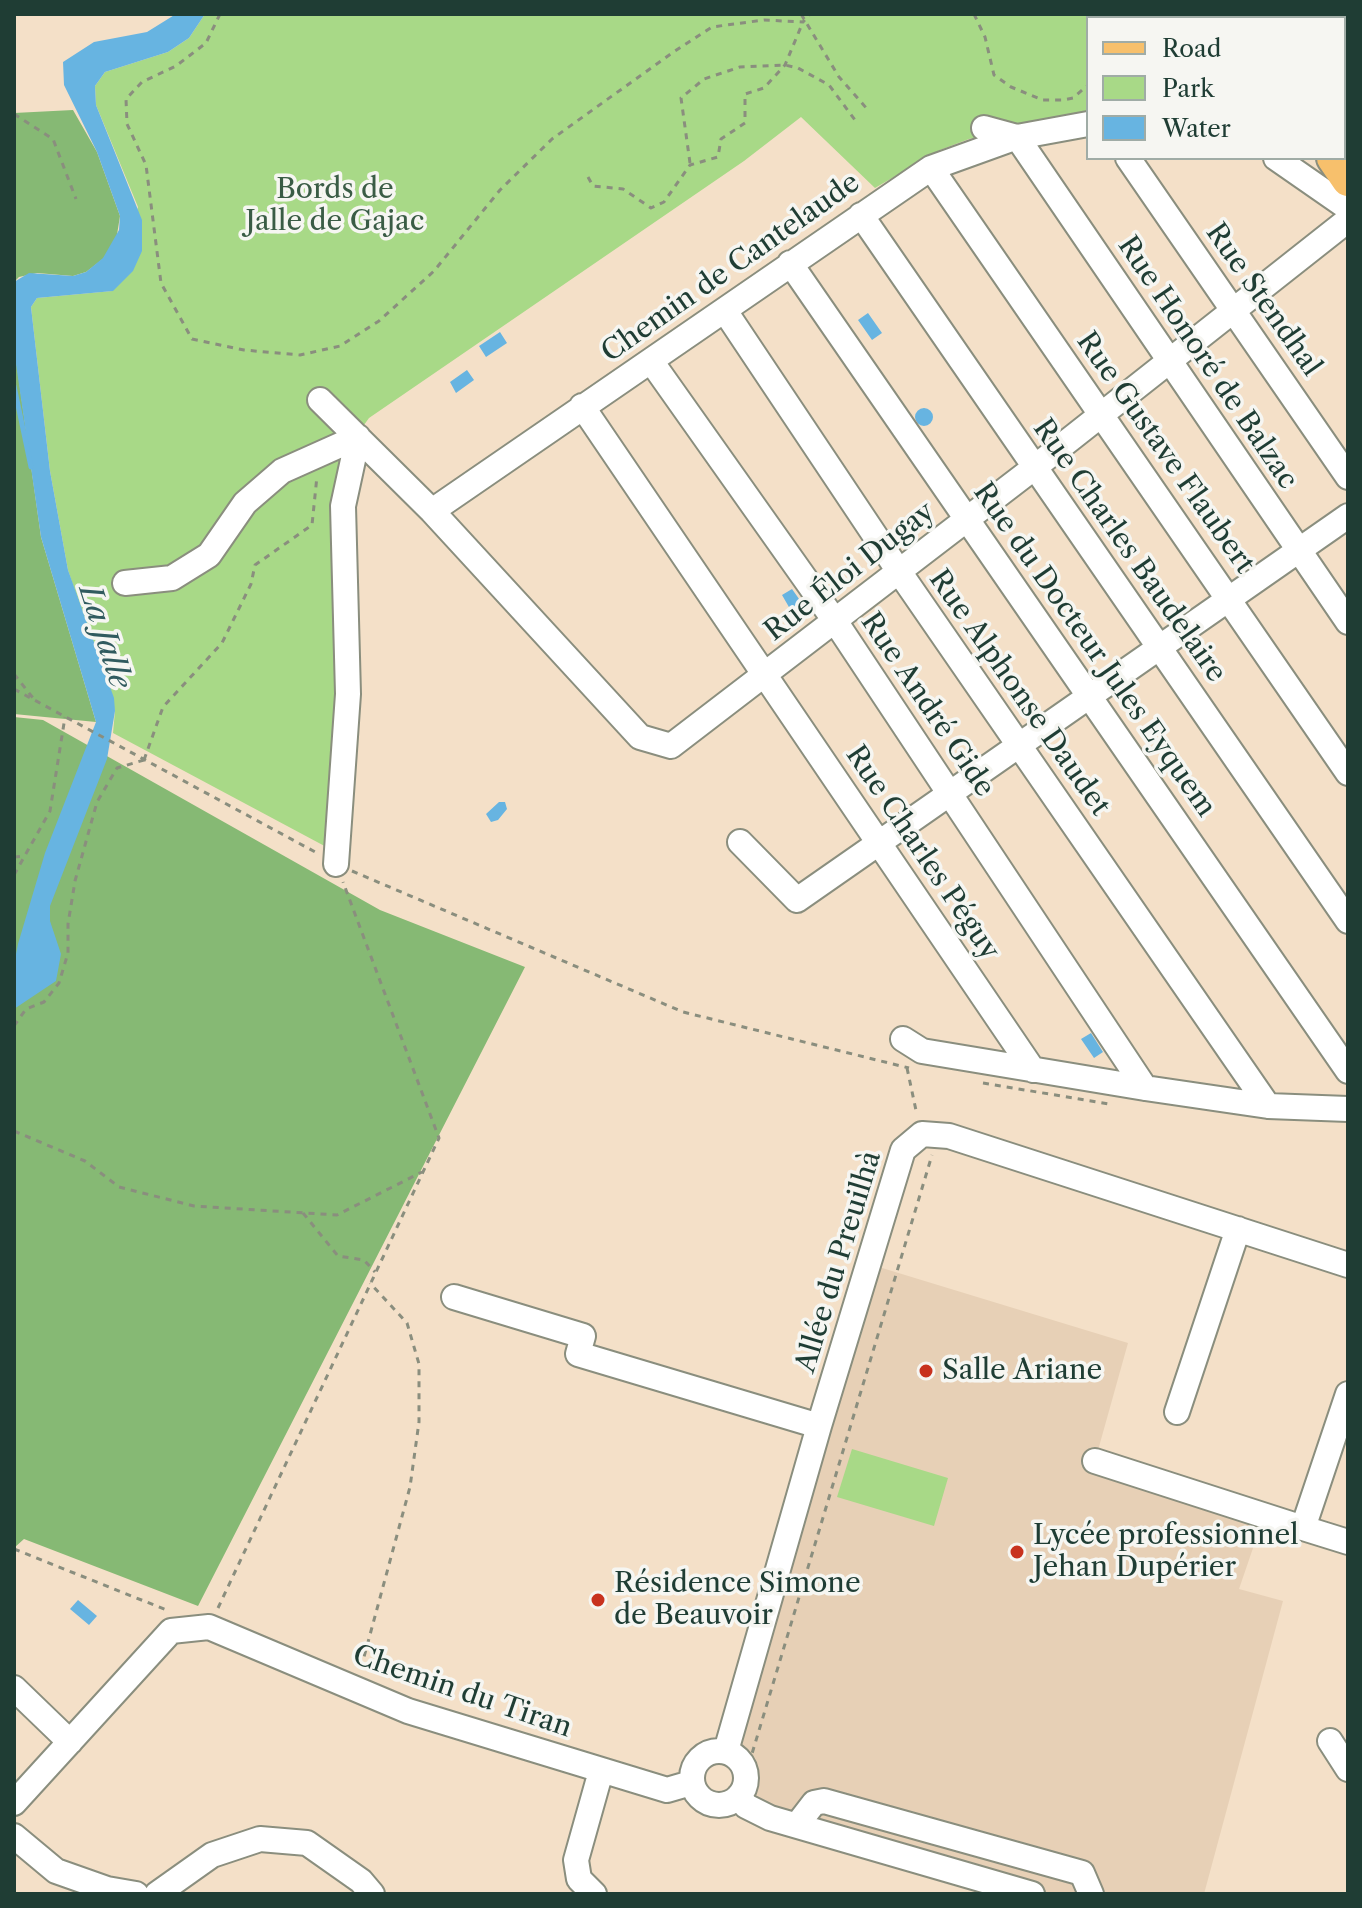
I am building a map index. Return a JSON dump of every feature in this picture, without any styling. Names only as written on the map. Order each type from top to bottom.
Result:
[{"type":"main road","points":[[1334,160],[1348,180]]},
{"type":"street","name":"Chemin de Cantelaude","points":[[432,511],[931,168],[1017,137],[1086,124]]},
{"type":"street","points":[[984,128],[1017,137]]},
{"type":"street","name":"Rue Honoré de Balzac","points":[[1017,137],[1348,622]]},
{"type":"street","name":"Rue Stendhal","points":[[1129,160],[1348,477]]},
{"type":"street","points":[[1279,160],[1348,208]]},
{"type":"street","name":"Rue Gustave Flaubert","points":[[931,168],[1348,773]]},
{"type":"street","name":"Rue Charles Baudelaire","points":[[861,215],[1348,921]]},
{"type":"street","name":"Rue Éloi Dugay","points":[[432,511],[640,737],[671,746],[1035,467],[1348,220]]},
{"type":"street","name":"Rue du Docteur Jules Eyquem","points":[[790,263],[1348,1071]]},
{"type":"street","name":"Rue Alphonse Daudet","points":[[725,311],[898,570],[1268,1106]]},
{"type":"street","name":"Rue André Gide","points":[[651,361],[835,621],[1145,1088]]},
{"type":"street","points":[[320,400],[432,511]]},
{"type":"street","name":"Rue Charles Péguy","points":[[582,406],[1033,1070]]},
{"type":"street","points":[[125,583],[172,578],[209,555],[245,503],[282,471],[358,437]]},
{"type":"street","points":[[336,864],[348,694],[343,506],[358,437]]},
{"type":"street","points":[[740,842],[797,900],[1348,516]]},
{"type":"street","points":[[903,1039],[922,1051],[1145,1088],[1268,1106],[1348,1109]]},
{"type":"street","name":"Allée du Preuilhà","points":[[733,1756],[819,1426],[903,1150],[922,1134],[949,1136],[1348,1265]]},
{"type":"street","points":[[1177,1412],[1238,1229]]},
{"type":"street","points":[[454,1297],[583,1336],[578,1354],[819,1426]]},
{"type":"street","points":[[1303,1528],[1348,1394]]},
{"type":"street","points":[[1095,1461],[1348,1542]]},
{"type":"street","name":"Chemin du Tiran","points":[[70,1742],[171,1631],[209,1627],[408,1711],[667,1790],[691,1783]]},
{"type":"street","points":[[14,1688],[70,1742],[14,1803]]},
{"type":"street","points":[[1330,1741],[1348,1769]]},
{"type":"street","points":[[707,1752],[733,1756],[746,1776],[739,1796],[726,1804],[711,1804],[698,1796],[691,1783],[694,1765],[707,1752]]},
{"type":"street","points":[[594,1894],[579,1879],[576,1860],[601,1771]]},
{"type":"street","points":[[739,1796],[758,1813],[959,1884],[1032,1894]]},
{"type":"street","points":[[797,1825],[814,1803],[824,1801],[1082,1873],[1091,1894]]},
{"type":"street","points":[[14,1836],[56,1871],[107,1889],[136,1894]]},
{"type":"street","points":[[157,1894],[212,1855],[260,1839],[307,1843],[361,1881],[372,1894]]},
{"type":"path","points":[[220,14],[206,43],[176,66],[142,82],[126,99],[127,124],[146,165],[161,283],[192,339],[244,350],[300,355],[340,346],[379,321],[434,271],[500,190],[552,139],[672,53],[712,27],[764,20],[803,22]]},
{"type":"path","points":[[801,14],[803,22],[839,77],[868,110]]},
{"type":"path","points":[[588,177],[593,186],[623,189],[651,208],[664,202],[690,165],[718,157],[721,139],[745,123],[745,94],[764,88],[785,65],[803,22],[810,14]]},
{"type":"path","points":[[974,14],[985,37],[994,75],[1011,87],[1043,100],[1063,100],[1073,98],[1086,87]]},
{"type":"path","points":[[690,165],[681,98],[690,87],[740,67],[785,65],[829,85],[855,120]]},
{"type":"path","points":[[14,114],[53,139],[76,199]]},
{"type":"path","points":[[144,760],[163,707],[222,643],[251,584],[255,565],[312,525],[317,456]]},
{"type":"path","points":[[14,674],[35,701]]},
{"type":"path","points":[[14,689],[336,864],[683,1012],[907,1067],[922,1134],[933,1157],[751,1757],[733,1756]]},
{"type":"path","points":[[14,875],[50,811],[65,717]]},
{"type":"path","points":[[14,1026],[26,1009],[44,1002],[59,983],[68,953],[68,924],[78,868],[97,802],[117,768],[144,760]]},
{"type":"path","points":[[14,857],[25,856]]},
{"type":"path","points":[[14,1549],[209,1627],[439,1138],[336,864]]},
{"type":"path","points":[[14,1131],[85,1161],[119,1187],[194,1206],[337,1215],[423,1172]]},
{"type":"path","points":[[303,1213],[338,1256],[364,1260],[375,1272]]},
{"type":"path","points":[[355,1689],[410,1487],[419,1422],[419,1364],[407,1323],[370,1283]]},
{"type":"shaded area","name":"Lycée professionnel Jehan Dupérier","points":[[869,1264],[1128,1343],[1095,1461],[1264,1516],[1239,1589],[1283,1601],[1204,1894],[1032,1894],[739,1796],[746,1776],[741,1761],[726,1751]]},
{"type":"green space","name":"Bords de Jalle de Gajac","points":[[205,14],[1216,16],[1086,16],[1086,114],[969,139],[940,150],[875,188],[801,117],[744,161],[369,418],[339,460],[334,516],[343,585],[332,850],[113,733],[115,711],[68,570],[50,471],[31,307],[37,298],[112,291],[138,207],[96,105],[95,86],[105,72],[168,52],[189,38]]},
{"type":"green space","points":[[1263,14],[1348,14],[1348,29],[1346,16]]},
{"type":"green space","points":[[73,110],[97,152],[120,216],[116,241],[103,259],[86,272],[73,276],[37,273],[19,277],[14,282],[14,113]]},
{"type":"green space","points":[[14,345],[41,537],[96,722],[14,714]]},
{"type":"green space","points":[[14,717],[43,720],[380,910],[525,967],[198,1606],[24,1539],[14,1548]]},
{"type":"green space","points":[[852,1449],[948,1478],[934,1526],[837,1497]]},
{"type":"water","points":[[176,14],[205,14],[189,38],[168,52],[105,72],[95,86],[96,105],[142,220],[142,251],[133,271],[113,291],[37,298],[31,307],[50,471],[68,570],[114,698],[115,711],[107,759],[50,906],[50,921],[61,954],[56,981],[14,1009],[14,964],[18,944],[45,853],[96,722],[41,537],[15,357],[14,282],[29,273],[73,276],[86,272],[103,258],[119,230],[120,216],[97,152],[64,85],[63,62],[94,42],[147,32]]},
{"type":"water","points":[[868,313],[882,333],[872,340],[858,320]]},
{"type":"water","points":[[500,332],[507,343],[486,357],[479,346]]},
{"type":"water","points":[[467,370],[474,380],[456,393],[450,382]]},
{"type":"water","points":[[924,408],[933,417],[924,426],[915,417]]},
{"type":"water","points":[[792,589],[809,613],[797,621],[782,595]]},
{"type":"water","points":[[499,802],[505,802],[507,809],[498,820],[491,822],[486,814]]},
{"type":"water","points":[[1091,1033],[1103,1052],[1094,1058],[1081,1039]]},
{"type":"water","points":[[78,1600],[97,1616],[89,1625],[70,1609]]},
{"type":"waterway","name":"La Jalle","points":[[14,386],[31,467]]},
{"type":"place","name":"Salle Ariane","points":[[926,1371]]},
{"type":"place","name":"Lycée professionnel Jehan Dupérier","points":[[1017,1552]]},
{"type":"place","name":"Résidence Simone de Beauvoir","points":[[598,1600]]}]
